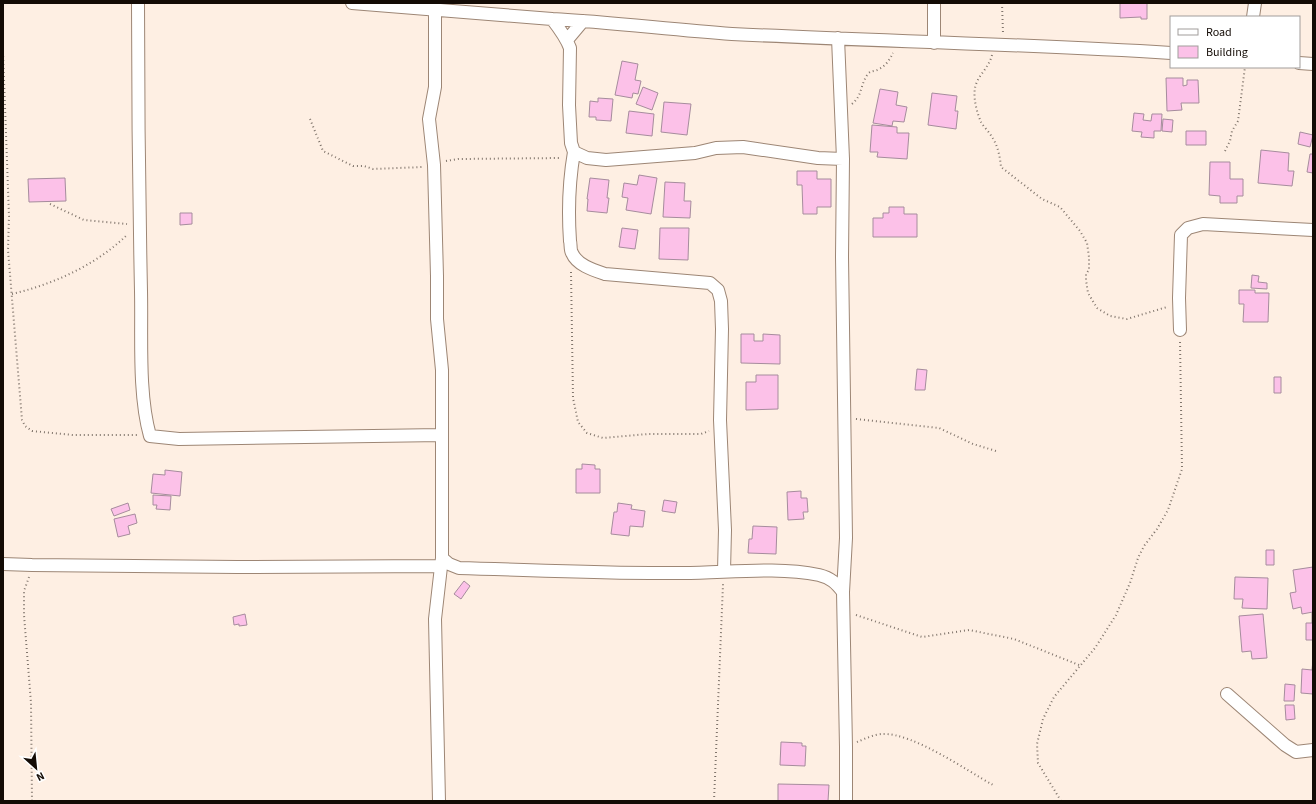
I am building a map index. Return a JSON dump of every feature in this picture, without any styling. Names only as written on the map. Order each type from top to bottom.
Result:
[{"type":"street","points":[[138,3],[138,224],[143,385],[146,422],[150,436],[179,439],[442,435]]},
{"type":"street","points":[[352,3],[552,19],[583,20],[730,34],[999,44],[1170,53]]},
{"type":"street","points":[[934,3],[934,42]]},
{"type":"street","points":[[1253,16],[1255,3]]},
{"type":"street","points":[[435,10],[435,87],[429,119],[434,170],[437,319],[442,370],[442,562],[435,619],[439,801]]},
{"type":"street","points":[[552,19],[567,40],[570,48],[569,105],[573,156],[569,198],[571,253],[580,263],[605,274],[710,283],[718,290],[722,301],[720,420],[725,530],[724,571]]},
{"type":"street","points":[[567,40],[583,20]]},
{"type":"street","points":[[838,38],[843,159],[842,257],[846,538],[843,592],[846,801]]},
{"type":"street","points":[[1300,63],[1313,64]]},
{"type":"street","points":[[573,156],[606,160],[695,153],[716,148],[743,147],[818,158],[843,159]]},
{"type":"street","points":[[1180,330],[1179,298],[1181,235],[1188,228],[1203,224],[1313,230]]},
{"type":"street","points":[[3,564],[238,567],[442,562],[459,568],[684,573],[724,571],[795,572],[820,576],[835,582],[843,592]]},
{"type":"street","points":[[1227,694],[1285,745],[1296,752],[1313,750]]},
{"type":"path","points":[[1002,3],[999,44],[990,63],[979,78],[975,88],[975,100],[981,122],[993,138],[1000,155],[1001,167],[1042,198],[1060,207],[1080,231],[1087,243],[1089,257],[1089,270],[1086,274],[1088,293],[1097,308],[1110,316],[1127,319],[1167,307],[1179,298]]},
{"type":"path","points":[[840,109],[853,104],[860,96],[866,76],[870,72],[879,69],[888,61],[900,41]]},
{"type":"path","points":[[3,52],[9,216],[8,250],[22,420],[25,426],[32,431],[73,435],[150,436]]},
{"type":"path","points":[[1225,151],[1230,141],[1232,131],[1238,121],[1245,68]]},
{"type":"path","points":[[310,119],[323,151],[352,166],[364,166],[373,169],[419,168],[434,170],[447,161],[458,159],[559,158],[573,156]]},
{"type":"path","points":[[50,204],[84,220],[138,224]]},
{"type":"path","points":[[12,294],[34,289],[71,273],[115,246],[138,224]]},
{"type":"path","points":[[571,253],[573,398],[578,422],[587,433],[602,438],[648,434],[701,434],[710,430],[720,420]]},
{"type":"path","points":[[1060,801],[1038,763],[1037,744],[1043,719],[1054,697],[1079,665],[1095,648],[1116,615],[1130,583],[1138,558],[1144,546],[1157,529],[1168,510],[1182,469],[1180,330]]},
{"type":"path","points":[[844,418],[939,428],[973,444],[996,451]]},
{"type":"path","points":[[32,565],[24,591],[24,615],[30,703],[32,801]]},
{"type":"path","points":[[714,801],[724,571]]},
{"type":"path","points":[[844,610],[922,637],[969,630],[1014,639],[1079,665]]},
{"type":"path","points":[[846,747],[882,734],[897,735],[929,748],[992,785]]},
{"type":"building","points":[[1120,3],[1147,3],[1147,19],[1141,19],[1141,17],[1120,18]]},
{"type":"building","points":[[622,61],[638,64],[635,80],[641,81],[638,94],[633,93],[632,98],[615,95]]},
{"type":"building","points":[[1166,78],[1183,78],[1183,86],[1187,85],[1187,80],[1198,80],[1199,103],[1181,103],[1182,110],[1167,111]]},
{"type":"building","points":[[643,87],[658,93],[652,110],[636,104]]},
{"type":"building","points":[[880,89],[898,92],[896,105],[907,107],[904,122],[893,121],[892,126],[873,123]]},
{"type":"building","points":[[932,93],[957,96],[955,111],[958,111],[956,129],[928,125]]},
{"type":"building","points":[[598,98],[613,99],[611,121],[596,120],[596,117],[589,117],[590,101],[598,102]]},
{"type":"building","points":[[664,102],[691,104],[687,135],[661,132]]},
{"type":"building","points":[[629,111],[654,114],[652,136],[626,133]]},
{"type":"building","points":[[1134,113],[1144,114],[1143,120],[1151,121],[1152,114],[1162,114],[1161,131],[1154,131],[1154,138],[1141,137],[1142,132],[1132,131]]},
{"type":"building","points":[[1163,119],[1173,120],[1172,132],[1162,131]]},
{"type":"building","points":[[872,125],[897,127],[897,133],[909,133],[907,159],[877,157],[878,152],[870,152]]},
{"type":"building","points":[[1186,131],[1206,131],[1206,145],[1186,145]]},
{"type":"building","points":[[1300,132],[1313,135],[1310,147],[1298,144]]},
{"type":"building","points":[[1261,150],[1289,153],[1288,171],[1294,171],[1292,186],[1258,183]]},
{"type":"building","points":[[1310,154],[1313,154],[1313,173],[1307,172]]},
{"type":"building","points":[[1210,162],[1230,162],[1230,179],[1243,179],[1243,196],[1237,196],[1237,203],[1220,203],[1220,196],[1209,195]]},
{"type":"building","points":[[797,171],[817,171],[817,179],[831,179],[831,207],[817,207],[817,214],[803,214],[802,185],[797,185]]},
{"type":"building","points":[[639,175],[657,178],[651,214],[626,210],[628,198],[622,197],[624,183],[637,185]]},
{"type":"building","points":[[65,178],[66,201],[29,202],[28,179]]},
{"type":"building","points":[[590,178],[609,180],[607,213],[587,211]]},
{"type":"building","points":[[665,182],[685,183],[684,201],[691,201],[690,218],[663,217]]},
{"type":"building","points":[[889,207],[904,207],[904,214],[917,214],[917,237],[873,237],[873,218],[883,218],[883,213],[889,213]]},
{"type":"building","points":[[180,213],[192,213],[192,224],[180,225]]},
{"type":"building","points":[[622,228],[638,230],[635,249],[619,247]]},
{"type":"building","points":[[660,228],[689,228],[688,260],[659,259]]},
{"type":"building","points":[[1252,275],[1259,276],[1258,282],[1267,283],[1267,289],[1251,288]]},
{"type":"building","points":[[1239,290],[1255,290],[1255,293],[1269,293],[1268,322],[1243,322],[1244,304],[1239,304]]},
{"type":"building","points":[[741,334],[754,334],[754,341],[763,341],[763,334],[780,335],[780,364],[741,363]]},
{"type":"building","points":[[917,369],[927,370],[925,390],[915,390]]},
{"type":"building","points":[[756,375],[778,375],[778,409],[746,410],[746,382],[756,382]]},
{"type":"building","points":[[1274,377],[1281,377],[1281,393],[1274,393]]},
{"type":"building","points":[[582,464],[595,465],[595,469],[600,469],[600,493],[576,493],[576,469],[582,469]]},
{"type":"building","points":[[165,470],[182,472],[180,496],[151,493],[153,474],[165,475]]},
{"type":"building","points":[[801,491],[801,498],[807,498],[808,512],[803,512],[804,519],[788,520],[787,492]]},
{"type":"building","points":[[153,495],[171,496],[170,510],[156,509],[157,505],[153,505]]},
{"type":"building","points":[[664,500],[677,502],[675,513],[662,511]]},
{"type":"building","points":[[128,503],[130,510],[114,516],[111,509]]},
{"type":"building","points":[[618,503],[632,505],[631,509],[645,511],[643,527],[630,526],[629,536],[611,534],[614,512],[617,512]]},
{"type":"building","points":[[135,514],[137,523],[128,526],[130,534],[118,537],[114,519]]},
{"type":"building","points":[[753,526],[777,527],[776,554],[748,553],[749,539],[752,539]]},
{"type":"building","points":[[1266,550],[1274,550],[1274,565],[1266,565]]},
{"type":"building","points":[[1313,567],[1313,612],[1302,614],[1301,607],[1293,609],[1290,593],[1296,592],[1293,570]]},
{"type":"building","points":[[1235,577],[1268,578],[1267,609],[1242,608],[1243,599],[1234,599]]},
{"type":"building","points":[[464,581],[470,586],[461,599],[454,594]]},
{"type":"building","points":[[1312,613],[1313,640],[1306,640],[1306,623],[1312,623]]},
{"type":"building","points":[[245,614],[247,625],[234,625],[233,617]]},
{"type":"building","points":[[1263,614],[1267,658],[1252,659],[1251,651],[1242,652],[1239,616]]},
{"type":"building","points":[[1313,660],[1313,694],[1301,693],[1302,669],[1312,670]]},
{"type":"building","points":[[1285,684],[1295,685],[1294,701],[1284,701]]},
{"type":"building","points":[[1285,705],[1294,705],[1295,719],[1286,720]]},
{"type":"building","points":[[781,742],[802,743],[802,746],[806,746],[805,766],[780,765]]},
{"type":"building","points":[[778,784],[829,785],[828,801],[778,801]]}]
